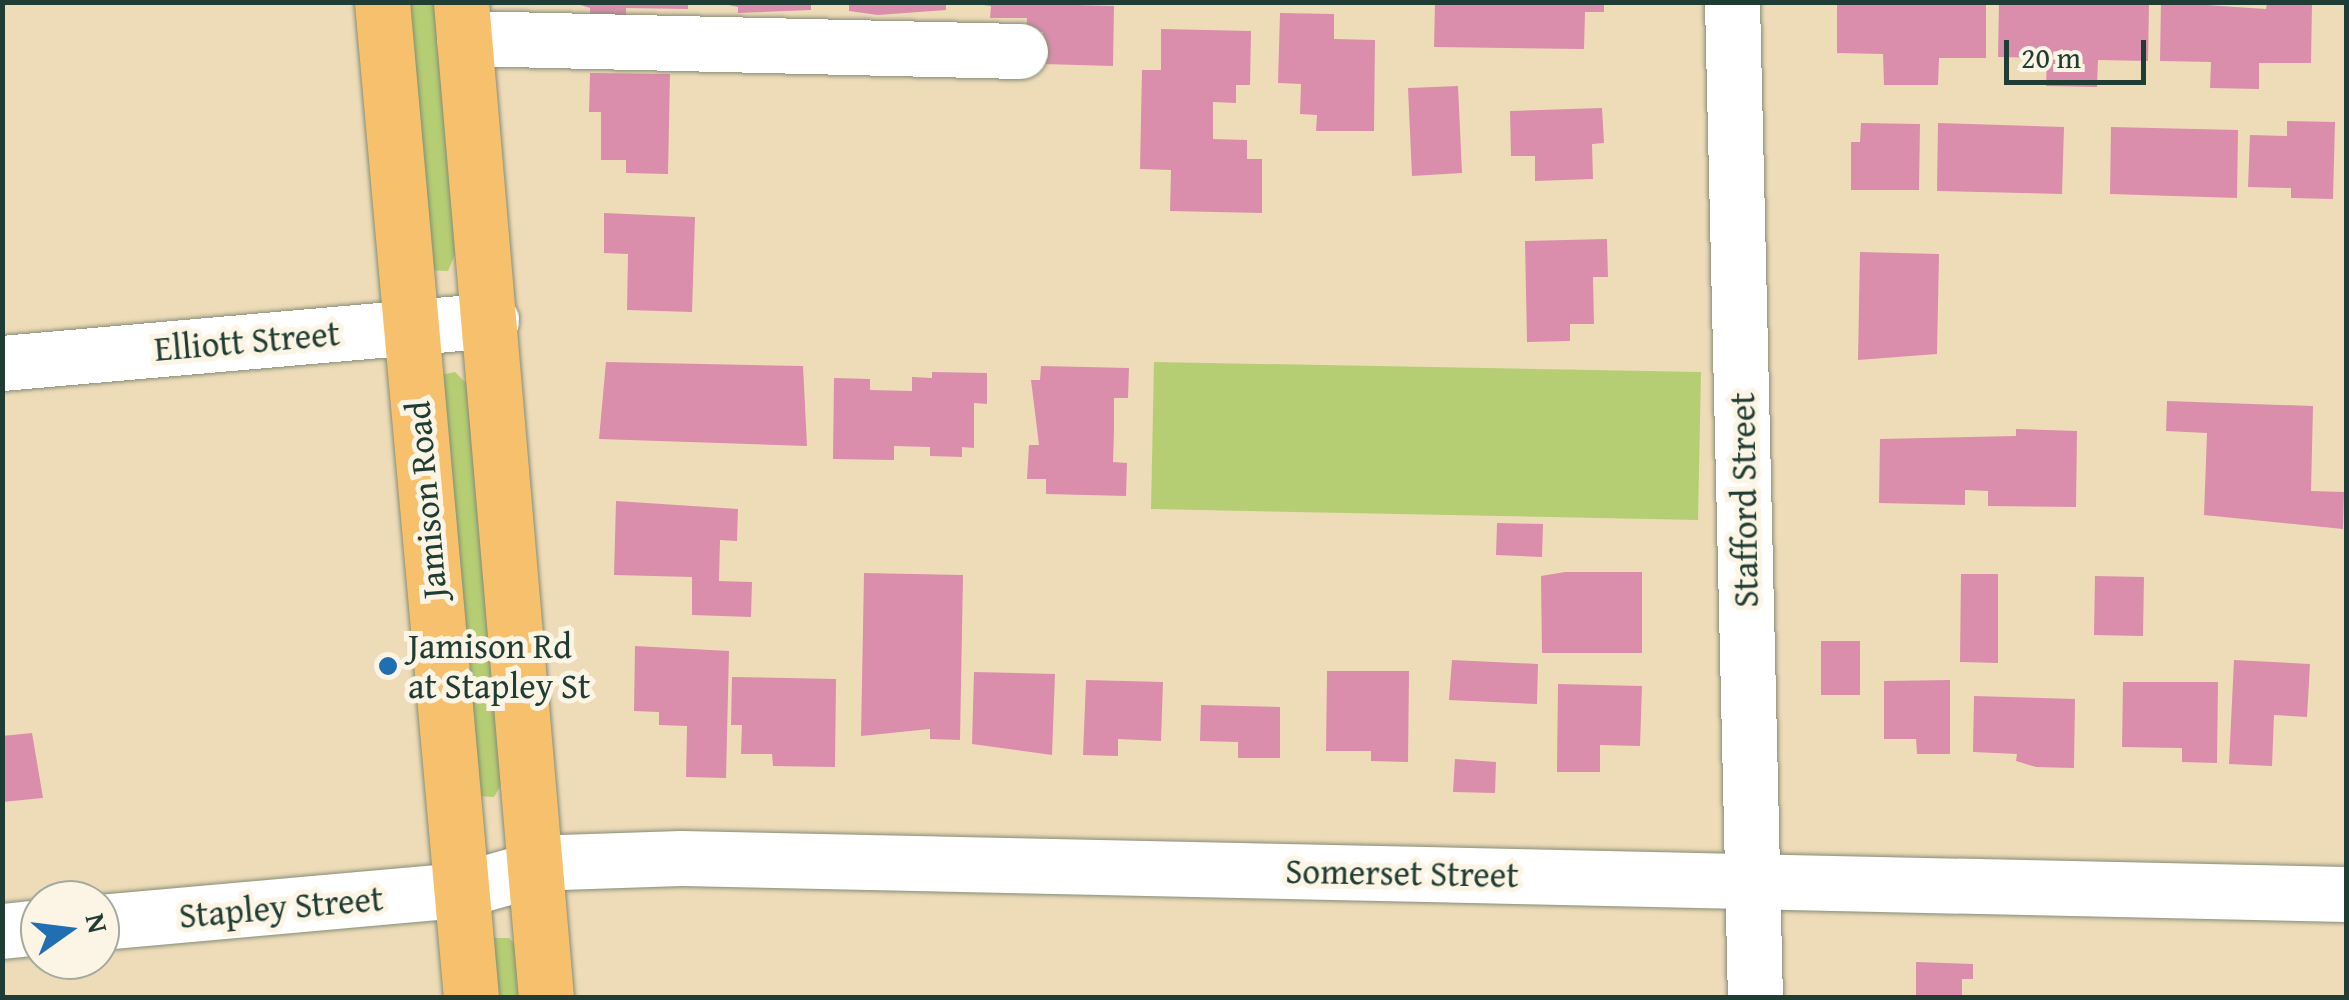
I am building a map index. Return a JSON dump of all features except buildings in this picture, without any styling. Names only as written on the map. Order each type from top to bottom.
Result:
[{"type":"main road","name":"Jamison Road","points":[[382,2],[470,998]]},
{"type":"main road","points":[[463,20],[546,998]]},
{"type":"street","name":"Stafford Street","points":[[1732,2],[1755,998]]},
{"type":"street","points":[[463,20],[1020,51]]},
{"type":"street","name":"Elliott Street","points":[[2,363],[491,320]]},
{"type":"street","name":"Somerset Street","points":[[461,890],[534,867],[681,858],[2346,894]]},
{"type":"street","name":"Stapley Street","points":[[120,920],[461,890]]},
{"type":"green space","points":[[393,3],[434,3],[455,254],[448,271],[425,270]]},
{"type":"green space","points":[[1154,362],[1701,372],[1698,520],[1151,509]]},
{"type":"green space","points":[[455,372],[470,387],[505,778],[494,797],[477,796],[441,375]]},
{"type":"green space","points":[[490,938],[509,938],[521,951],[525,997],[481,997]]},
{"type":"place","name":"Jamison Rd at Stapley St","points":[[388,666]]}]
